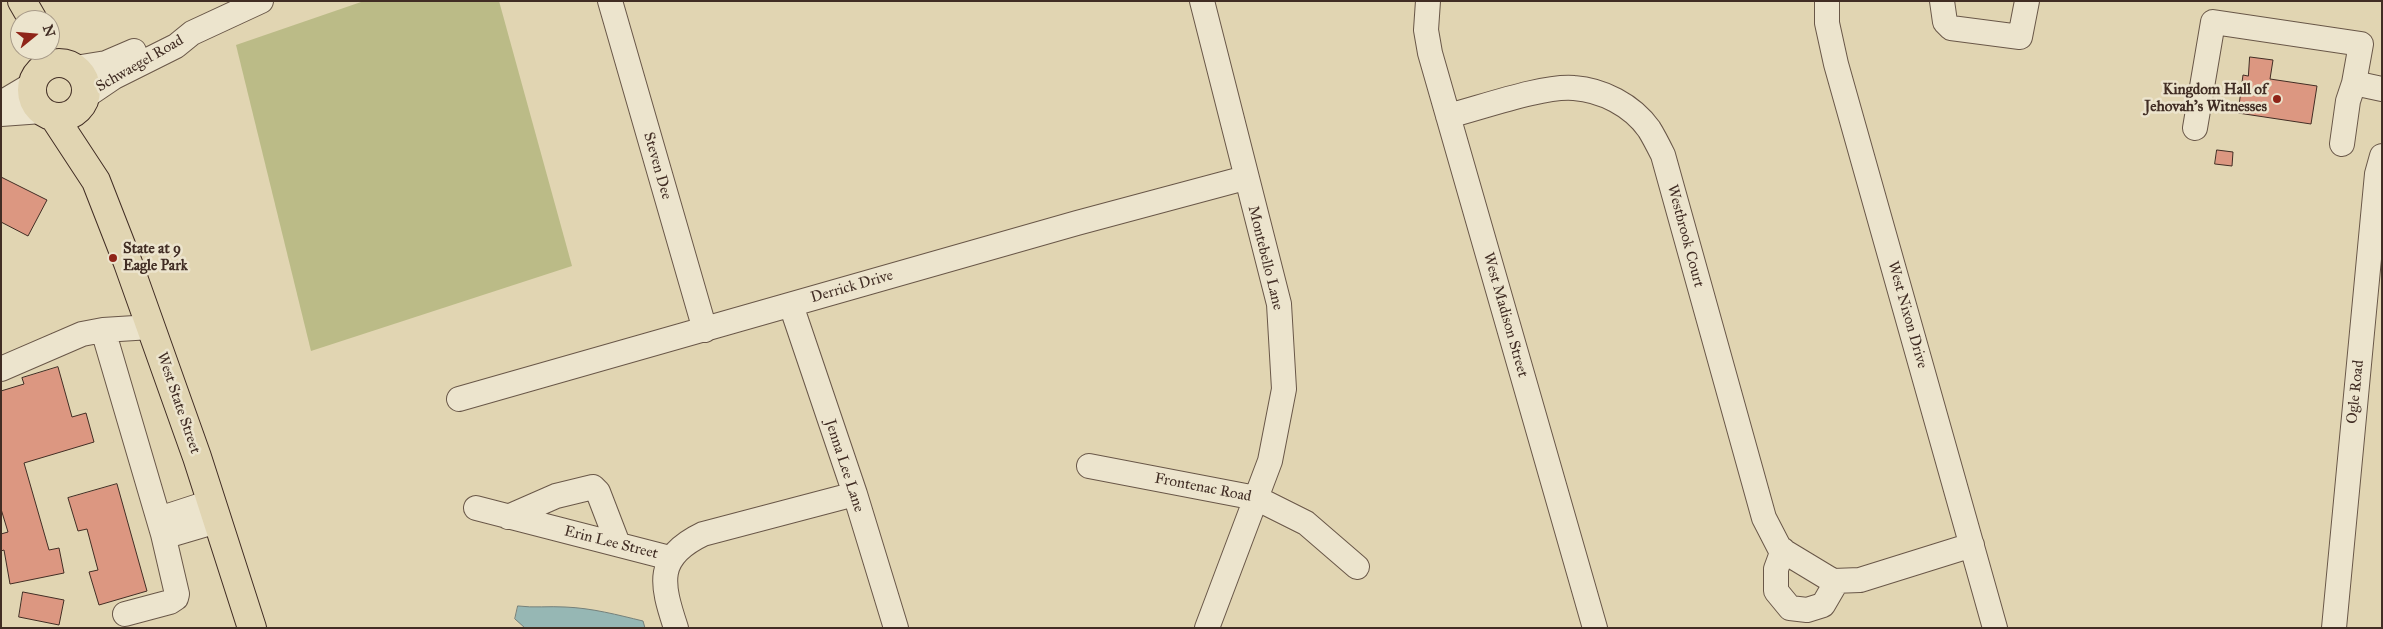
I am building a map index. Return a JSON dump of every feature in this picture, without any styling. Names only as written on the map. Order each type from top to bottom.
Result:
[{"type":"main road","points":[[62,59],[85,80],[84,100],[96,181],[48,114],[34,100],[34,69],[62,59]]},
{"type":"main road","points":[[48,114],[65,117],[75,112],[84,100]]},
{"type":"main road","name":"West State Street","points":[[96,181],[151,327],[252,628]]},
{"type":"street","points":[[192,33],[260,1]]},
{"type":"street","name":"Steven Dee","points":[[610,1],[705,330]]},
{"type":"street","name":"Montebello Lane","points":[[1202,1],[1245,178],[1279,304],[1284,389],[1270,461],[1207,628]]},
{"type":"street","name":"West Madison Street","points":[[1428,1],[1427,38],[1595,628]]},
{"type":"street","name":"West Nixon Drive","points":[[1826,1],[1827,23],[1836,64],[1995,628]]},
{"type":"street","points":[[1942,1],[1945,22],[1951,28],[2020,38],[2027,1]]},
{"type":"street","points":[[2195,128],[2213,22],[2361,44],[2354,83],[2348,101],[2342,144]]},
{"type":"street","name":"Schwaegel Road","points":[[62,59],[106,63],[168,35],[192,33]]},
{"type":"street","name":"Schwaegel Road","points":[[84,100],[114,77],[176,46],[192,33]]},
{"type":"street","points":[[1,103],[34,69]]},
{"type":"street","points":[[2354,83],[2382,89]]},
{"type":"street","name":"Westbrook Court","points":[[1448,116],[1547,90],[1573,88],[1600,93],[1625,105],[1648,128],[1663,155],[1764,518],[1783,550],[1833,581],[1837,581]]},
{"type":"street","points":[[1,114],[48,114]]},
{"type":"street","name":"Ogle Road","points":[[2334,628],[2377,174],[2382,156]]},
{"type":"street","name":"Derrick Drive","points":[[459,399],[1077,223],[1245,178]]},
{"type":"street","name":"Jenna Lee Lane","points":[[791,305],[896,628]]},
{"type":"street","points":[[1,369],[82,334],[103,330],[151,327]]},
{"type":"street","points":[[103,330],[160,524],[177,594],[176,598],[125,614]]},
{"type":"street","name":"Frontenac Road","points":[[1089,466],[1256,498],[1306,523],[1356,568]]},
{"type":"street","points":[[508,516],[556,496],[593,487],[598,492],[618,544]]},
{"type":"street","name":"Erin Lee Street","points":[[476,508],[670,558],[684,543],[703,534],[854,494]]},
{"type":"street","points":[[160,524],[173,534],[214,512]]},
{"type":"street","points":[[1783,550],[1776,569],[1776,591],[1790,608],[1807,610],[1823,605],[1837,581],[1860,580],[1972,545]]},
{"type":"street","points":[[670,558],[664,579],[667,601],[676,628]]},
{"type":"green space","points":[[364,1],[499,1],[572,266],[311,351],[236,45]]},
{"type":"water","points":[[518,606],[595,610],[643,621],[645,628],[525,628],[515,619]]},
{"type":"building","name":"Kingdom Hall of Jehovah's Witnesses","points":[[2250,57],[2273,60],[2270,79],[2317,86],[2311,124],[2238,113],[2243,75],[2248,76]]},
{"type":"building","points":[[2217,150],[2233,152],[2232,166],[2215,164]]},
{"type":"building","points":[[1,177],[47,200],[28,236],[1,222]]},
{"type":"building","points":[[58,367],[72,417],[86,413],[94,442],[24,463],[49,550],[59,548],[64,573],[10,584],[4,550],[1,551],[1,534],[8,532],[1,509],[1,391],[24,384],[22,378]]},
{"type":"building","points":[[117,484],[147,591],[99,605],[89,572],[98,570],[87,529],[78,531],[68,498]]},
{"type":"building","points":[[23,592],[64,600],[59,625],[19,617]]},
{"type":"place","name":"Kingdom Hall of Jehovah's Witnesses","points":[[2277,99]]},
{"type":"place","name":"State at 9 Eagle Park","points":[[113,258]]}]
